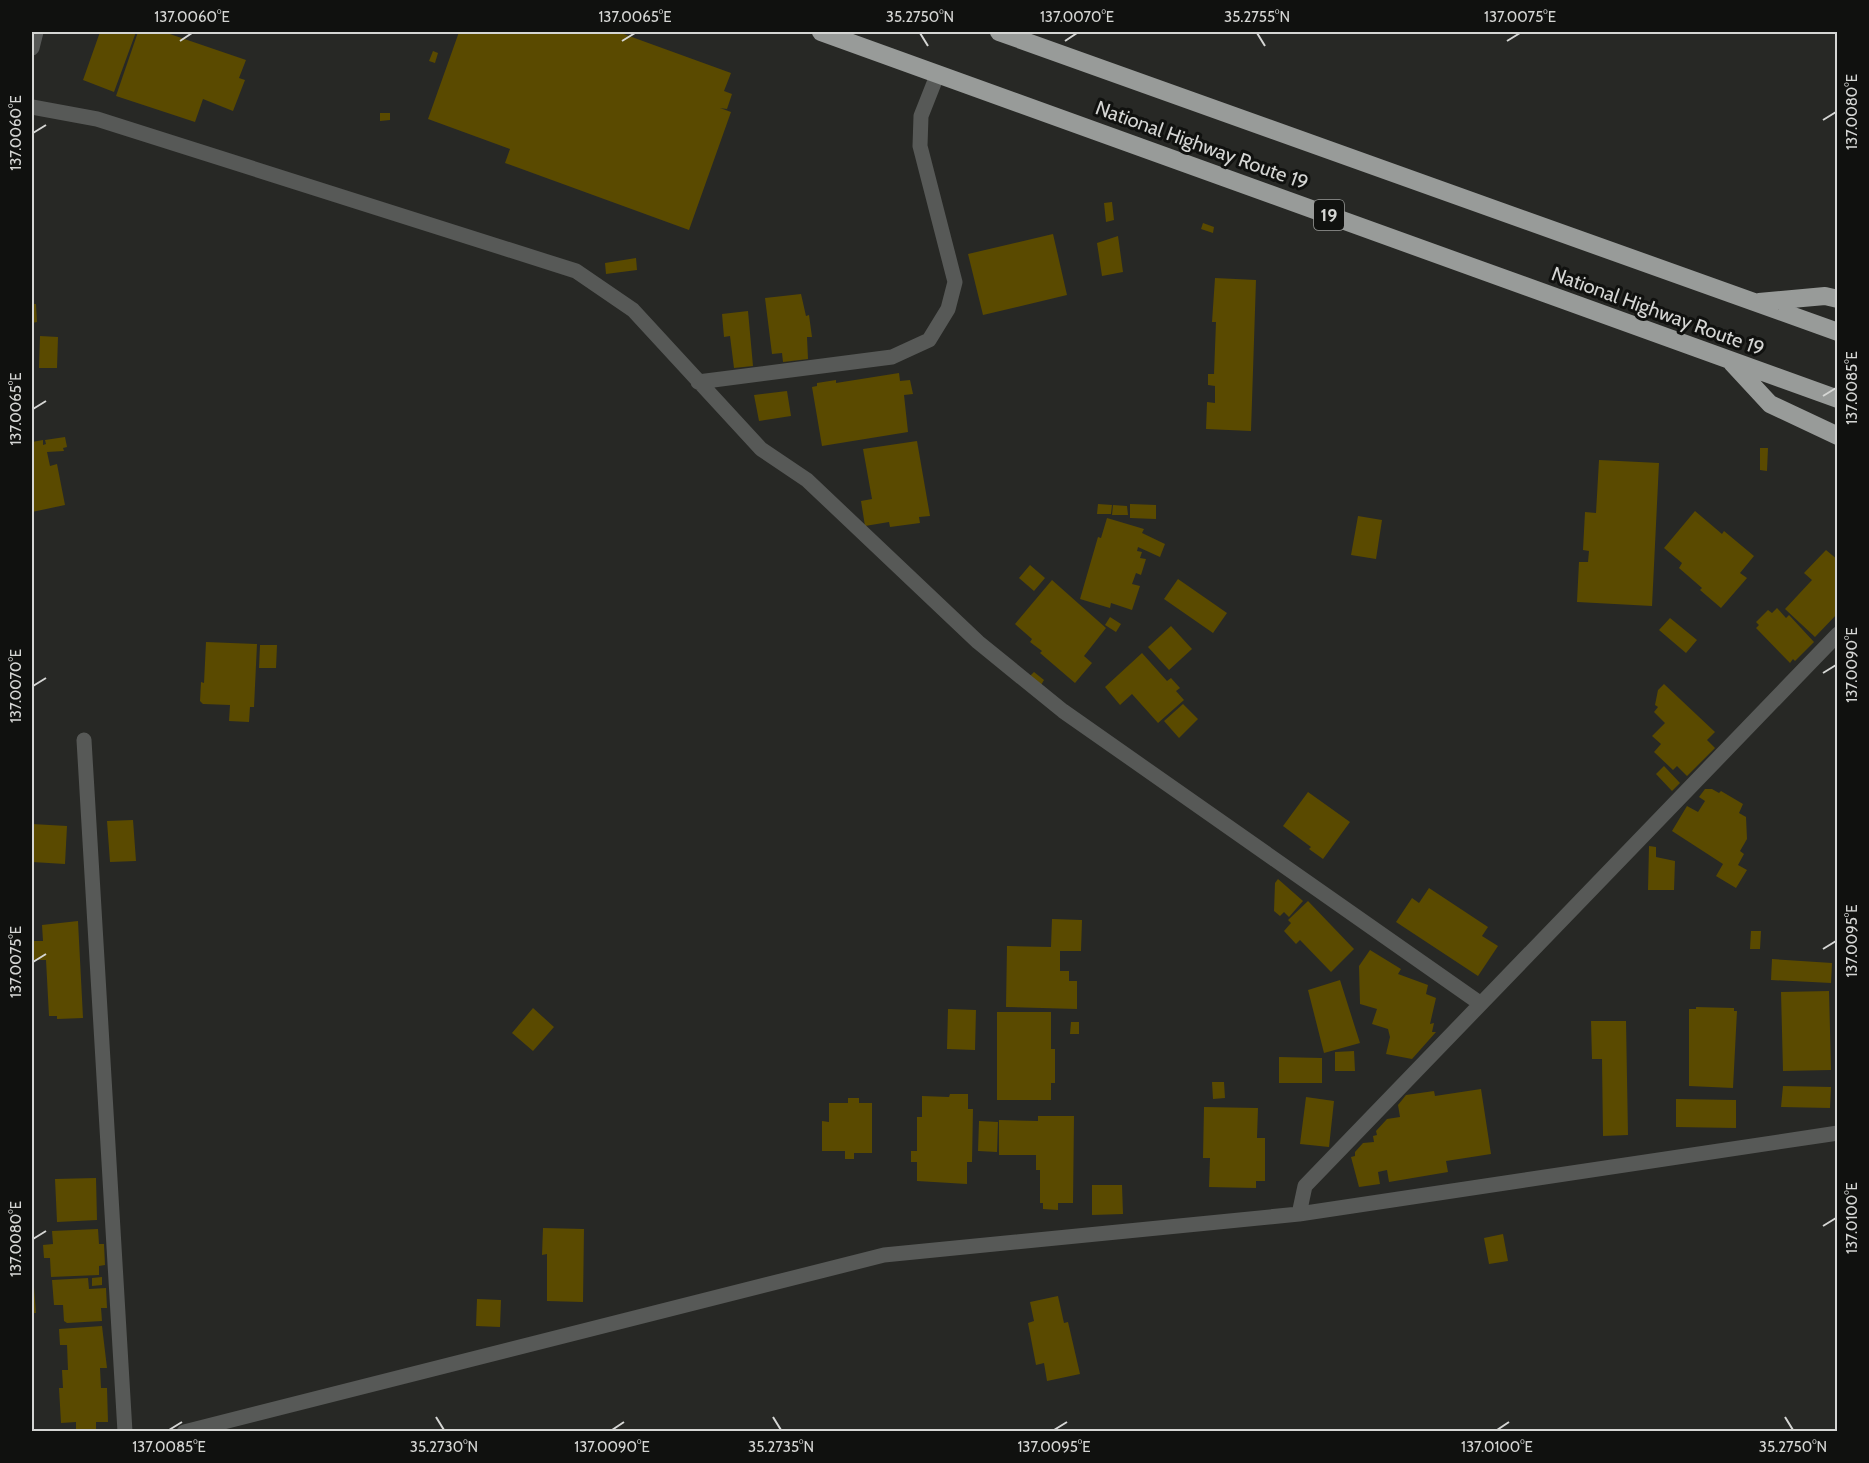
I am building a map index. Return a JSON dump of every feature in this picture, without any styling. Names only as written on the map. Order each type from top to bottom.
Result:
[{"type":"highway","name":"National Highway Route 19","points":[[821,32],[1838,399]]},
{"type":"highway","name":"National Highway Route 19","points":[[999,32],[1838,332]]},
{"type":"highway","points":[[1754,302],[1825,296],[1838,299]]},
{"type":"highway","points":[[1730,361],[1770,404],[1838,436]]},
{"type":"street","points":[[32,48],[36,32]]},
{"type":"street","points":[[698,382],[892,357],[929,340],[948,309],[955,282],[920,146],[921,116],[938,73]]},
{"type":"street","points":[[32,107],[97,119],[576,271],[633,310],[760,449],[807,480],[978,642],[1063,711],[1480,1004]]},
{"type":"street","points":[[1299,1214],[1305,1186],[1838,634]]},
{"type":"street","points":[[84,740],[125,1431]]},
{"type":"street","points":[[184,1431],[884,1255],[1299,1214],[1838,1133]]},
{"type":"building","points":[[100,32],[136,32],[114,92],[83,80]]},
{"type":"building","points":[[138,32],[164,32],[246,60],[239,78],[245,80],[233,111],[203,99],[195,122],[116,96]]},
{"type":"building","points":[[459,32],[618,32],[731,73],[724,91],[732,94],[727,109],[720,108],[731,112],[689,230],[505,163],[510,149],[428,119]]},
{"type":"building","points":[[433,51],[438,53],[435,63],[429,61]]},
{"type":"building","points":[[380,113],[390,113],[390,120],[380,121]]},
{"type":"building","points":[[1112,202],[1114,220],[1106,222],[1104,203]]},
{"type":"building","points":[[1203,223],[1214,227],[1213,233],[1201,229]]},
{"type":"building","points":[[1053,234],[1067,295],[983,315],[968,254]]},
{"type":"building","points":[[1118,236],[1123,272],[1102,276],[1097,243]]},
{"type":"building","points":[[636,258],[637,270],[606,274],[605,263]]},
{"type":"building","points":[[1215,278],[1256,280],[1251,431],[1206,429],[1207,402],[1215,403],[1215,386],[1208,385],[1208,374],[1214,374],[1216,322],[1212,322]]},
{"type":"building","points":[[801,294],[806,316],[809,315],[812,337],[807,337],[808,359],[783,362],[782,353],[772,354],[765,298]]},
{"type":"building","points":[[32,304],[36,304],[37,322],[32,323]]},
{"type":"building","points":[[748,311],[753,366],[734,368],[730,336],[724,337],[722,314]]},
{"type":"building","points":[[40,336],[58,337],[57,368],[39,368]]},
{"type":"building","points":[[899,373],[900,381],[910,380],[913,394],[904,395],[908,432],[822,446],[812,387],[817,386],[817,383],[836,380],[836,383]]},
{"type":"building","points":[[787,391],[791,416],[759,421],[754,395]]},
{"type":"building","points":[[65,437],[67,447],[63,448],[64,451],[47,452],[50,466],[57,464],[65,505],[32,512],[32,442],[43,440],[43,445],[46,444],[45,440]]},
{"type":"building","points":[[917,441],[930,516],[919,517],[920,523],[890,527],[889,522],[865,526],[861,501],[872,499],[863,449]]},
{"type":"building","points":[[1760,448],[1768,448],[1767,471],[1760,470]]},
{"type":"building","points":[[1599,460],[1659,463],[1652,606],[1577,602],[1579,562],[1588,562],[1589,551],[1583,550],[1585,512],[1596,513]]},
{"type":"building","points":[[1098,504],[1112,505],[1111,514],[1097,514]]},
{"type":"building","points":[[1130,504],[1156,505],[1156,519],[1130,518]]},
{"type":"building","points":[[1113,505],[1127,506],[1128,515],[1112,515]]},
{"type":"building","points":[[1695,511],[1722,534],[1724,531],[1754,556],[1740,573],[1747,578],[1721,608],[1679,568],[1682,563],[1664,548]]},
{"type":"building","points":[[1358,516],[1382,520],[1376,559],[1351,555]]},
{"type":"building","points":[[1107,518],[1144,529],[1142,533],[1165,544],[1160,557],[1138,547],[1137,551],[1142,552],[1140,558],[1146,559],[1141,575],[1136,573],[1132,584],[1140,586],[1132,610],[1111,603],[1110,608],[1080,599],[1098,537],[1101,538]]},
{"type":"building","points":[[1826,550],[1838,560],[1838,613],[1815,637],[1785,609],[1812,580],[1804,573]]},
{"type":"building","points":[[1030,565],[1045,578],[1034,591],[1019,578]]},
{"type":"building","points":[[1178,579],[1227,613],[1213,633],[1164,599]]},
{"type":"building","points":[[1052,580],[1106,628],[1084,656],[1092,663],[1075,683],[1040,653],[1042,651],[1030,642],[1032,639],[1015,624]]},
{"type":"building","points":[[1777,608],[1786,618],[1789,615],[1814,642],[1790,663],[1756,628],[1759,625],[1756,622],[1768,610],[1772,613]]},
{"type":"building","points":[[1110,617],[1121,624],[1116,632],[1105,625]]},
{"type":"building","points":[[1670,618],[1697,640],[1686,653],[1659,630]]},
{"type":"building","points":[[1171,626],[1192,649],[1169,670],[1148,647]]},
{"type":"building","points":[[206,642],[257,644],[254,707],[250,707],[249,722],[229,721],[230,705],[203,704],[200,701],[201,682],[204,683]]},
{"type":"building","points":[[260,645],[277,645],[276,668],[259,668]]},
{"type":"building","points":[[1142,653],[1167,681],[1171,678],[1180,688],[1176,691],[1184,700],[1158,723],[1132,694],[1120,705],[1105,687]]},
{"type":"building","points":[[1034,672],[1044,680],[1041,685],[1030,676]]},
{"type":"building","points":[[1664,684],[1715,732],[1707,740],[1715,748],[1687,776],[1677,766],[1673,770],[1654,752],[1661,744],[1652,736],[1665,723],[1654,712],[1658,707],[1655,705],[1658,690]]},
{"type":"building","points":[[1183,704],[1198,719],[1179,738],[1164,721]]},
{"type":"building","points":[[1664,766],[1680,783],[1672,791],[1656,774]]},
{"type":"building","points":[[1705,789],[1712,789],[1719,793],[1721,791],[1743,804],[1739,813],[1746,817],[1747,839],[1740,851],[1744,854],[1738,865],[1747,870],[1736,888],[1716,876],[1723,864],[1672,831],[1687,806],[1698,812],[1705,801],[1699,797]]},
{"type":"building","points":[[1308,792],[1350,822],[1323,859],[1283,826]]},
{"type":"building","points":[[133,820],[136,861],[110,862],[107,821]]},
{"type":"building","points":[[32,824],[67,826],[65,864],[32,862]]},
{"type":"building","points":[[1649,846],[1656,847],[1656,857],[1675,861],[1674,890],[1648,890]]},
{"type":"building","points":[[1278,879],[1303,901],[1289,917],[1284,912],[1280,916],[1274,911],[1275,883]]},
{"type":"building","points":[[1429,888],[1488,927],[1482,936],[1498,946],[1478,976],[1396,922],[1412,898],[1419,903]]},
{"type":"building","points":[[1308,901],[1354,949],[1331,972],[1300,940],[1296,944],[1284,931],[1291,923],[1288,920]]},
{"type":"building","points":[[1052,919],[1082,920],[1081,951],[1060,951],[1060,971],[1069,971],[1069,981],[1077,981],[1077,1009],[1006,1007],[1007,946],[1051,947]]},
{"type":"building","points":[[78,921],[83,1018],[57,1019],[57,1016],[49,1016],[46,960],[32,960],[32,941],[43,941],[42,925]]},
{"type":"building","points":[[1751,931],[1761,931],[1760,949],[1750,949]]},
{"type":"building","points":[[1370,950],[1401,969],[1398,974],[1428,985],[1426,994],[1436,998],[1430,1024],[1434,1023],[1432,1032],[1436,1032],[1412,1059],[1386,1054],[1390,1037],[1388,1029],[1372,1024],[1377,1009],[1360,1004],[1359,966]]},
{"type":"building","points":[[1772,959],[1832,963],[1831,983],[1771,980]]},
{"type":"building","points":[[1340,980],[1360,1043],[1324,1053],[1308,990]]},
{"type":"building","points":[[1829,991],[1831,1070],[1783,1071],[1781,992]]},
{"type":"building","points":[[1696,1007],[1734,1008],[1734,1011],[1737,1011],[1733,1088],[1689,1086],[1689,1009],[1696,1009]]},
{"type":"building","points":[[533,1008],[554,1027],[533,1051],[512,1033]]},
{"type":"building","points":[[948,1009],[976,1010],[975,1050],[947,1049]]},
{"type":"building","points":[[997,1012],[1051,1012],[1051,1049],[1055,1049],[1055,1083],[1051,1083],[1051,1100],[997,1100]]},
{"type":"building","points":[[1591,1021],[1626,1021],[1628,1135],[1603,1136],[1602,1059],[1592,1059]]},
{"type":"building","points":[[1071,1022],[1079,1022],[1079,1034],[1070,1034]]},
{"type":"building","points":[[1354,1051],[1355,1071],[1335,1071],[1335,1052]]},
{"type":"building","points":[[1279,1057],[1322,1058],[1322,1083],[1279,1083]]},
{"type":"building","points":[[1212,1082],[1224,1082],[1225,1098],[1213,1099]]},
{"type":"building","points":[[1783,1086],[1831,1087],[1830,1108],[1781,1107]]},
{"type":"building","points":[[1481,1089],[1491,1154],[1446,1161],[1448,1172],[1389,1182],[1387,1170],[1378,1172],[1380,1184],[1359,1187],[1351,1157],[1355,1156],[1355,1152],[1363,1143],[1374,1142],[1373,1136],[1377,1135],[1376,1131],[1387,1119],[1400,1117],[1398,1105],[1406,1095],[1434,1091],[1435,1096]]},
{"type":"building","points":[[950,1094],[968,1094],[968,1109],[973,1109],[972,1162],[967,1162],[967,1184],[917,1181],[917,1162],[911,1162],[911,1151],[917,1151],[917,1117],[922,1117],[922,1096],[949,1097]]},
{"type":"building","points":[[1306,1097],[1334,1101],[1329,1147],[1300,1144]]},
{"type":"building","points":[[848,1098],[859,1098],[859,1103],[872,1103],[872,1153],[854,1153],[854,1159],[845,1159],[845,1151],[822,1151],[822,1121],[829,1122],[829,1103],[848,1103]]},
{"type":"building","points":[[1676,1099],[1736,1100],[1736,1128],[1676,1127]]},
{"type":"building","points":[[1204,1107],[1258,1108],[1257,1138],[1265,1138],[1265,1181],[1256,1181],[1256,1188],[1209,1187],[1210,1158],[1203,1158]]},
{"type":"building","points":[[1038,1116],[1074,1116],[1073,1203],[1058,1203],[1058,1210],[1043,1209],[1043,1203],[1040,1203],[1040,1170],[1036,1170],[1036,1155],[999,1155],[999,1120],[1038,1121]]},
{"type":"building","points":[[979,1121],[998,1122],[997,1152],[978,1151]]},
{"type":"building","points":[[96,1178],[97,1220],[57,1222],[55,1179]]},
{"type":"building","points":[[1092,1185],[1122,1185],[1123,1214],[1092,1215]]},
{"type":"building","points":[[543,1228],[584,1229],[583,1302],[547,1301],[547,1254],[542,1255]]},
{"type":"building","points":[[98,1229],[99,1244],[104,1244],[105,1265],[99,1266],[99,1275],[51,1277],[50,1258],[44,1258],[43,1245],[53,1244],[52,1231]]},
{"type":"building","points":[[1503,1234],[1508,1261],[1489,1264],[1484,1238]]},
{"type":"building","points":[[32,1261],[36,1313],[32,1313]]},
{"type":"building","points":[[102,1277],[102,1285],[92,1286],[92,1278]]},
{"type":"building","points":[[88,1278],[89,1289],[106,1288],[107,1308],[101,1308],[102,1321],[67,1323],[64,1321],[63,1305],[54,1305],[52,1280]]},
{"type":"building","points":[[1058,1296],[1064,1323],[1068,1322],[1080,1374],[1047,1381],[1044,1363],[1036,1365],[1028,1323],[1034,1321],[1030,1302]]},
{"type":"building","points":[[477,1299],[501,1300],[500,1327],[476,1326]]},
{"type":"building","points":[[102,1326],[107,1368],[100,1368],[101,1388],[107,1388],[108,1422],[96,1422],[96,1431],[76,1431],[76,1422],[61,1423],[59,1388],[63,1388],[62,1370],[68,1370],[67,1345],[60,1345],[59,1329]]}]
